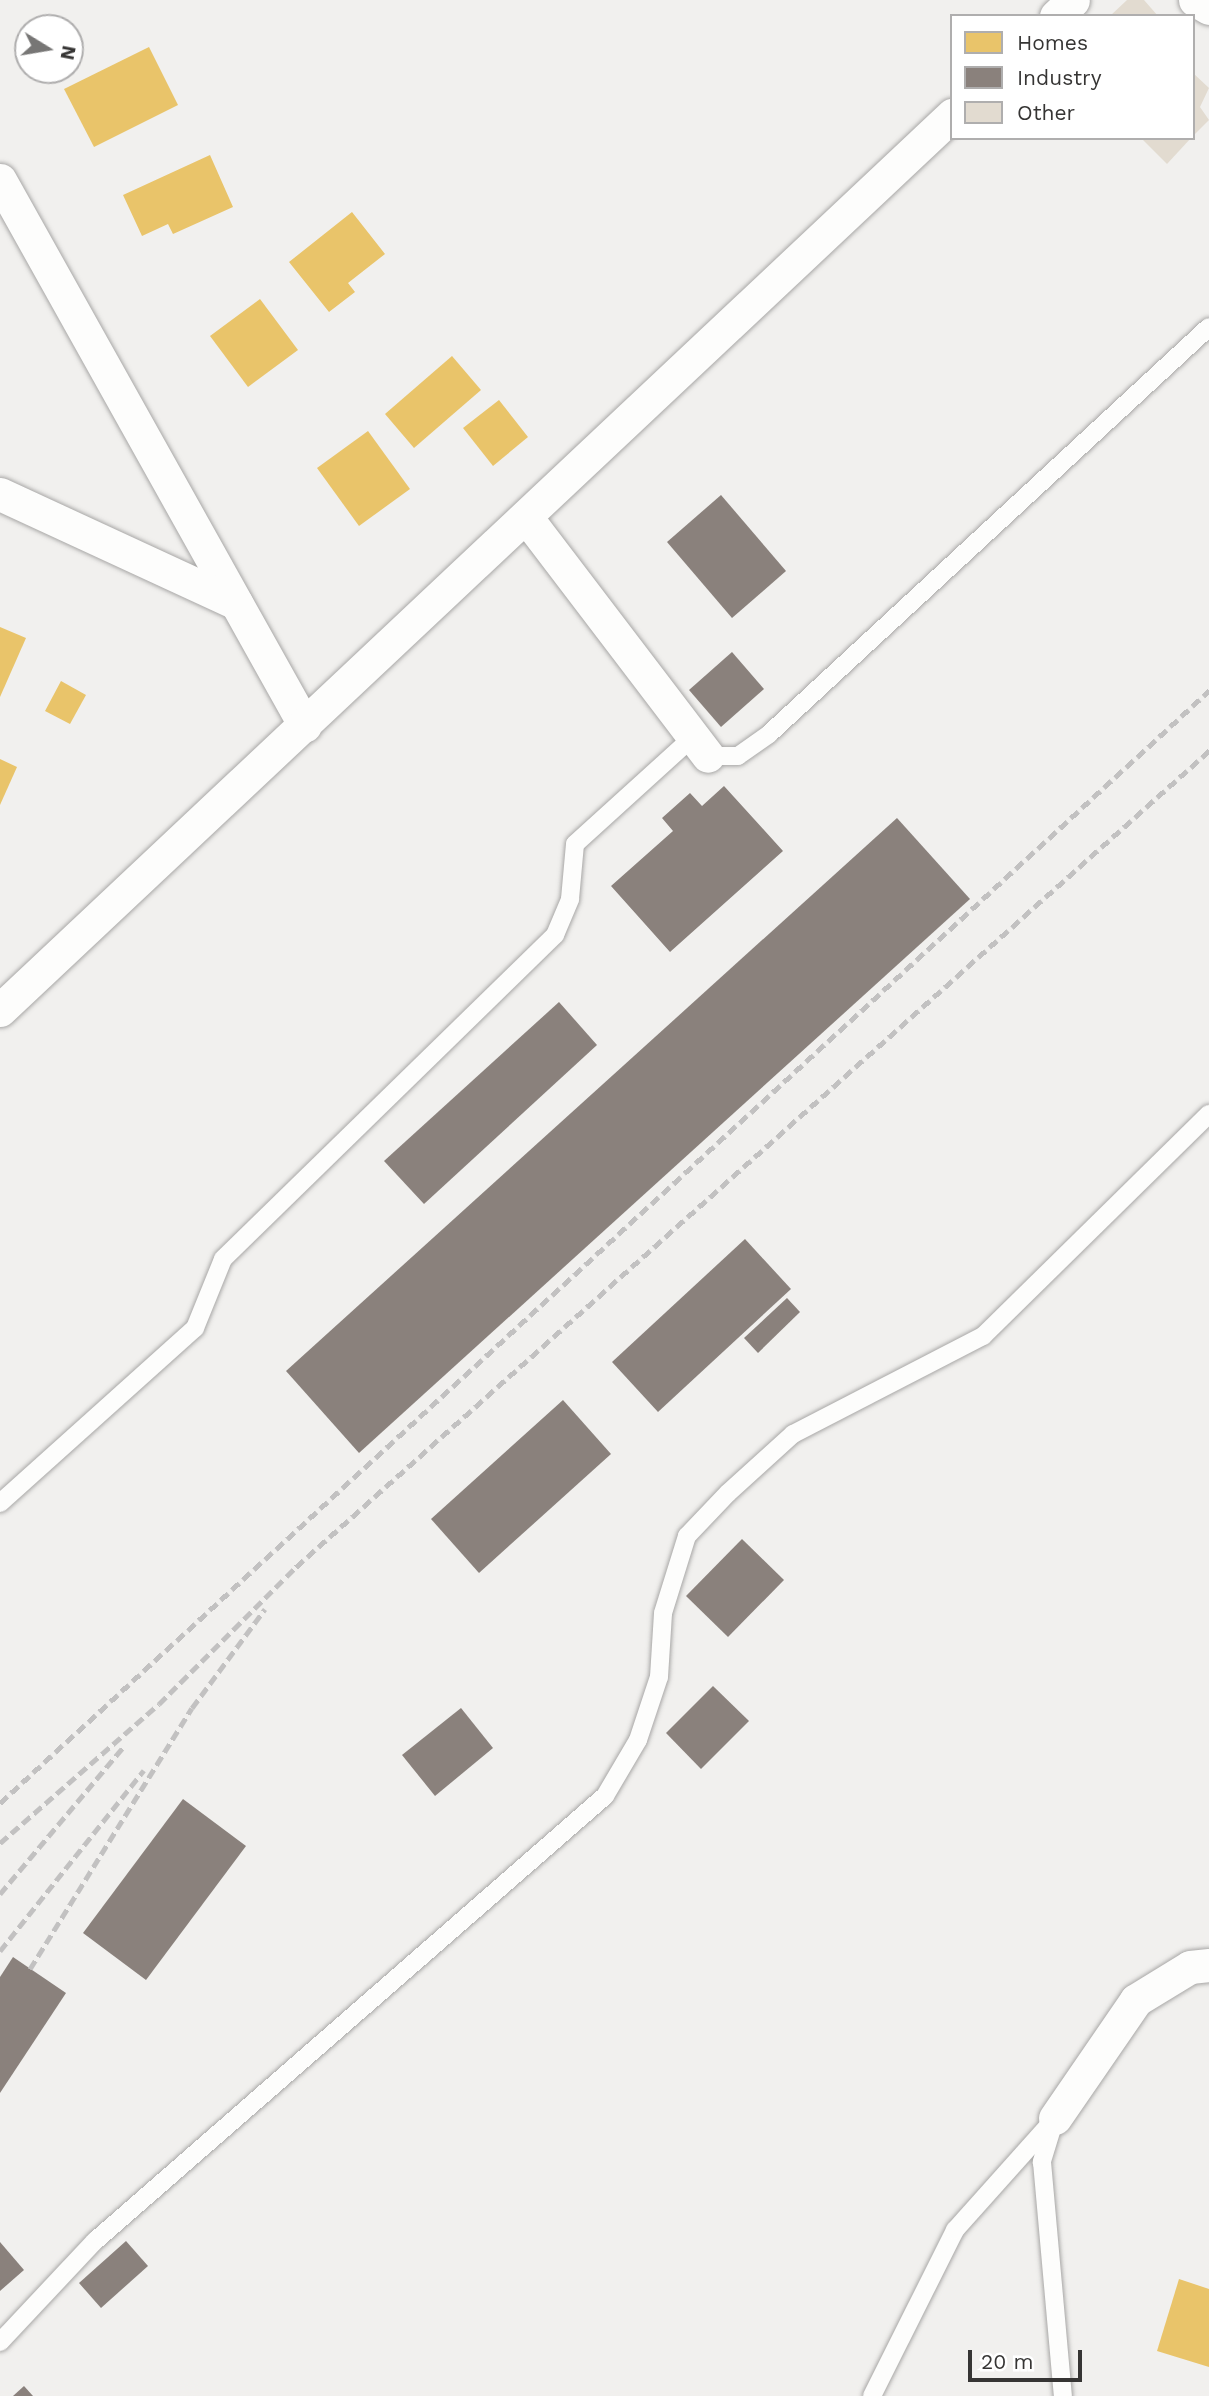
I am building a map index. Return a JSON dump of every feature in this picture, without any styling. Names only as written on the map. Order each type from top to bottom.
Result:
[{"type":"street","points":[[1058,14],[1073,0]]},
{"type":"street","points":[[1195,0],[1209,8]]},
{"type":"street","points":[[0,1010],[950,117]]},
{"type":"street","points":[[0,180],[305,726]]},
{"type":"street","points":[[0,494],[236,603]]},
{"type":"street","points":[[526,517],[701,746]]},
{"type":"street","points":[[1055,2118],[1136,2000],[1190,1966],[1209,1965]]},
{"type":"lane","points":[[0,1503],[195,1328],[223,1259],[555,935],[570,900],[575,844],[701,746],[738,756],[769,734],[1209,327]]},
{"type":"lane","points":[[0,2342],[95,2241],[605,1796],[638,1740],[659,1677],[663,1613],[687,1536],[727,1493],[793,1434],[984,1336],[1209,1114]]},
{"type":"lane","points":[[872,2396],[955,2230],[1055,2118]]},
{"type":"lane","points":[[1055,2118],[1042,2162],[1063,2396]]},
{"type":"building: Homes","points":[[149,47],[178,105],[94,147],[64,89],[74,84],[84,84],[84,79]]},
{"type":"building: Homes","points":[[210,155],[233,207],[173,234],[168,224],[142,236],[123,195]]},
{"type":"building: Homes","points":[[352,212],[385,254],[348,283],[355,292],[329,312],[289,262]]},
{"type":"building: Homes","points":[[260,299],[298,350],[248,387],[210,336]]},
{"type":"building: Homes","points":[[452,356],[481,390],[414,448],[385,414]]},
{"type":"building: Homes","points":[[499,400],[528,437],[493,466],[463,428]]},
{"type":"building: Homes","points":[[368,431],[410,489],[359,526],[317,468]]},
{"type":"building: Homes","points":[[0,627],[26,638],[0,697]]},
{"type":"building: Homes","points":[[61,681],[86,695],[70,724],[45,711]]},
{"type":"building: Homes","points":[[0,759],[17,767],[0,805]]},
{"type":"building: Homes","points":[[1179,2279],[1209,2289],[1209,2367],[1157,2351]]},
{"type":"building: Industry","points":[[721,495],[786,571],[732,618],[667,542]]},
{"type":"building: Industry","points":[[732,652],[764,689],[721,727],[689,690]]},
{"type":"building: Industry","points":[[724,786],[783,851],[670,952],[611,886],[673,831],[662,818],[690,793],[702,806]]},
{"type":"building: Industry","points":[[897,818],[970,899],[359,1453],[286,1371]]},
{"type":"building: Industry","points":[[559,1002],[597,1045],[424,1204],[384,1161]]},
{"type":"building: Industry","points":[[745,1239],[791,1289],[658,1412],[612,1362]]},
{"type":"building: Industry","points":[[787,1298],[800,1312],[758,1353],[744,1338]]},
{"type":"building: Industry","points":[[563,1400],[611,1454],[479,1573],[431,1519]]},
{"type":"building: Industry","points":[[742,1539],[784,1580],[728,1637],[686,1596]]},
{"type":"building: Industry","points":[[713,1686],[749,1721],[701,1769],[666,1733]]},
{"type":"building: Industry","points":[[461,1708],[493,1748],[435,1796],[402,1755]]},
{"type":"building: Industry","points":[[183,1799],[246,1846],[146,1980],[83,1933]]},
{"type":"building: Industry","points":[[13,1957],[66,1993],[0,2093],[0,1977]]},
{"type":"building: Industry","points":[[126,2241],[148,2266],[101,2308],[79,2283]]},
{"type":"building: Industry","points":[[0,2242],[24,2270],[0,2291]]},
{"type":"building: Industry","points":[[24,2386],[33,2396],[13,2396]]},
{"type":"building: Other","points":[[1127,0],[1144,0],[1156,14],[1112,14]]},
{"type":"building: Other","points":[[1195,75],[1209,88],[1200,107],[1209,120],[1195,134]]},
{"type":"building: Other","points":[[1143,140],[1189,140],[1167,164]]},
{"type":"railway","points":[[0,1803],[1209,691]]},
{"type":"railway","points":[[0,1843],[159,1704],[296,1567],[1209,751]]},
{"type":"railway","points":[[30,1969],[192,1708],[265,1609]]},
{"type":"railway","points":[[0,1894],[124,1746]]},
{"type":"railway","points":[[0,1951],[144,1770]]}]
